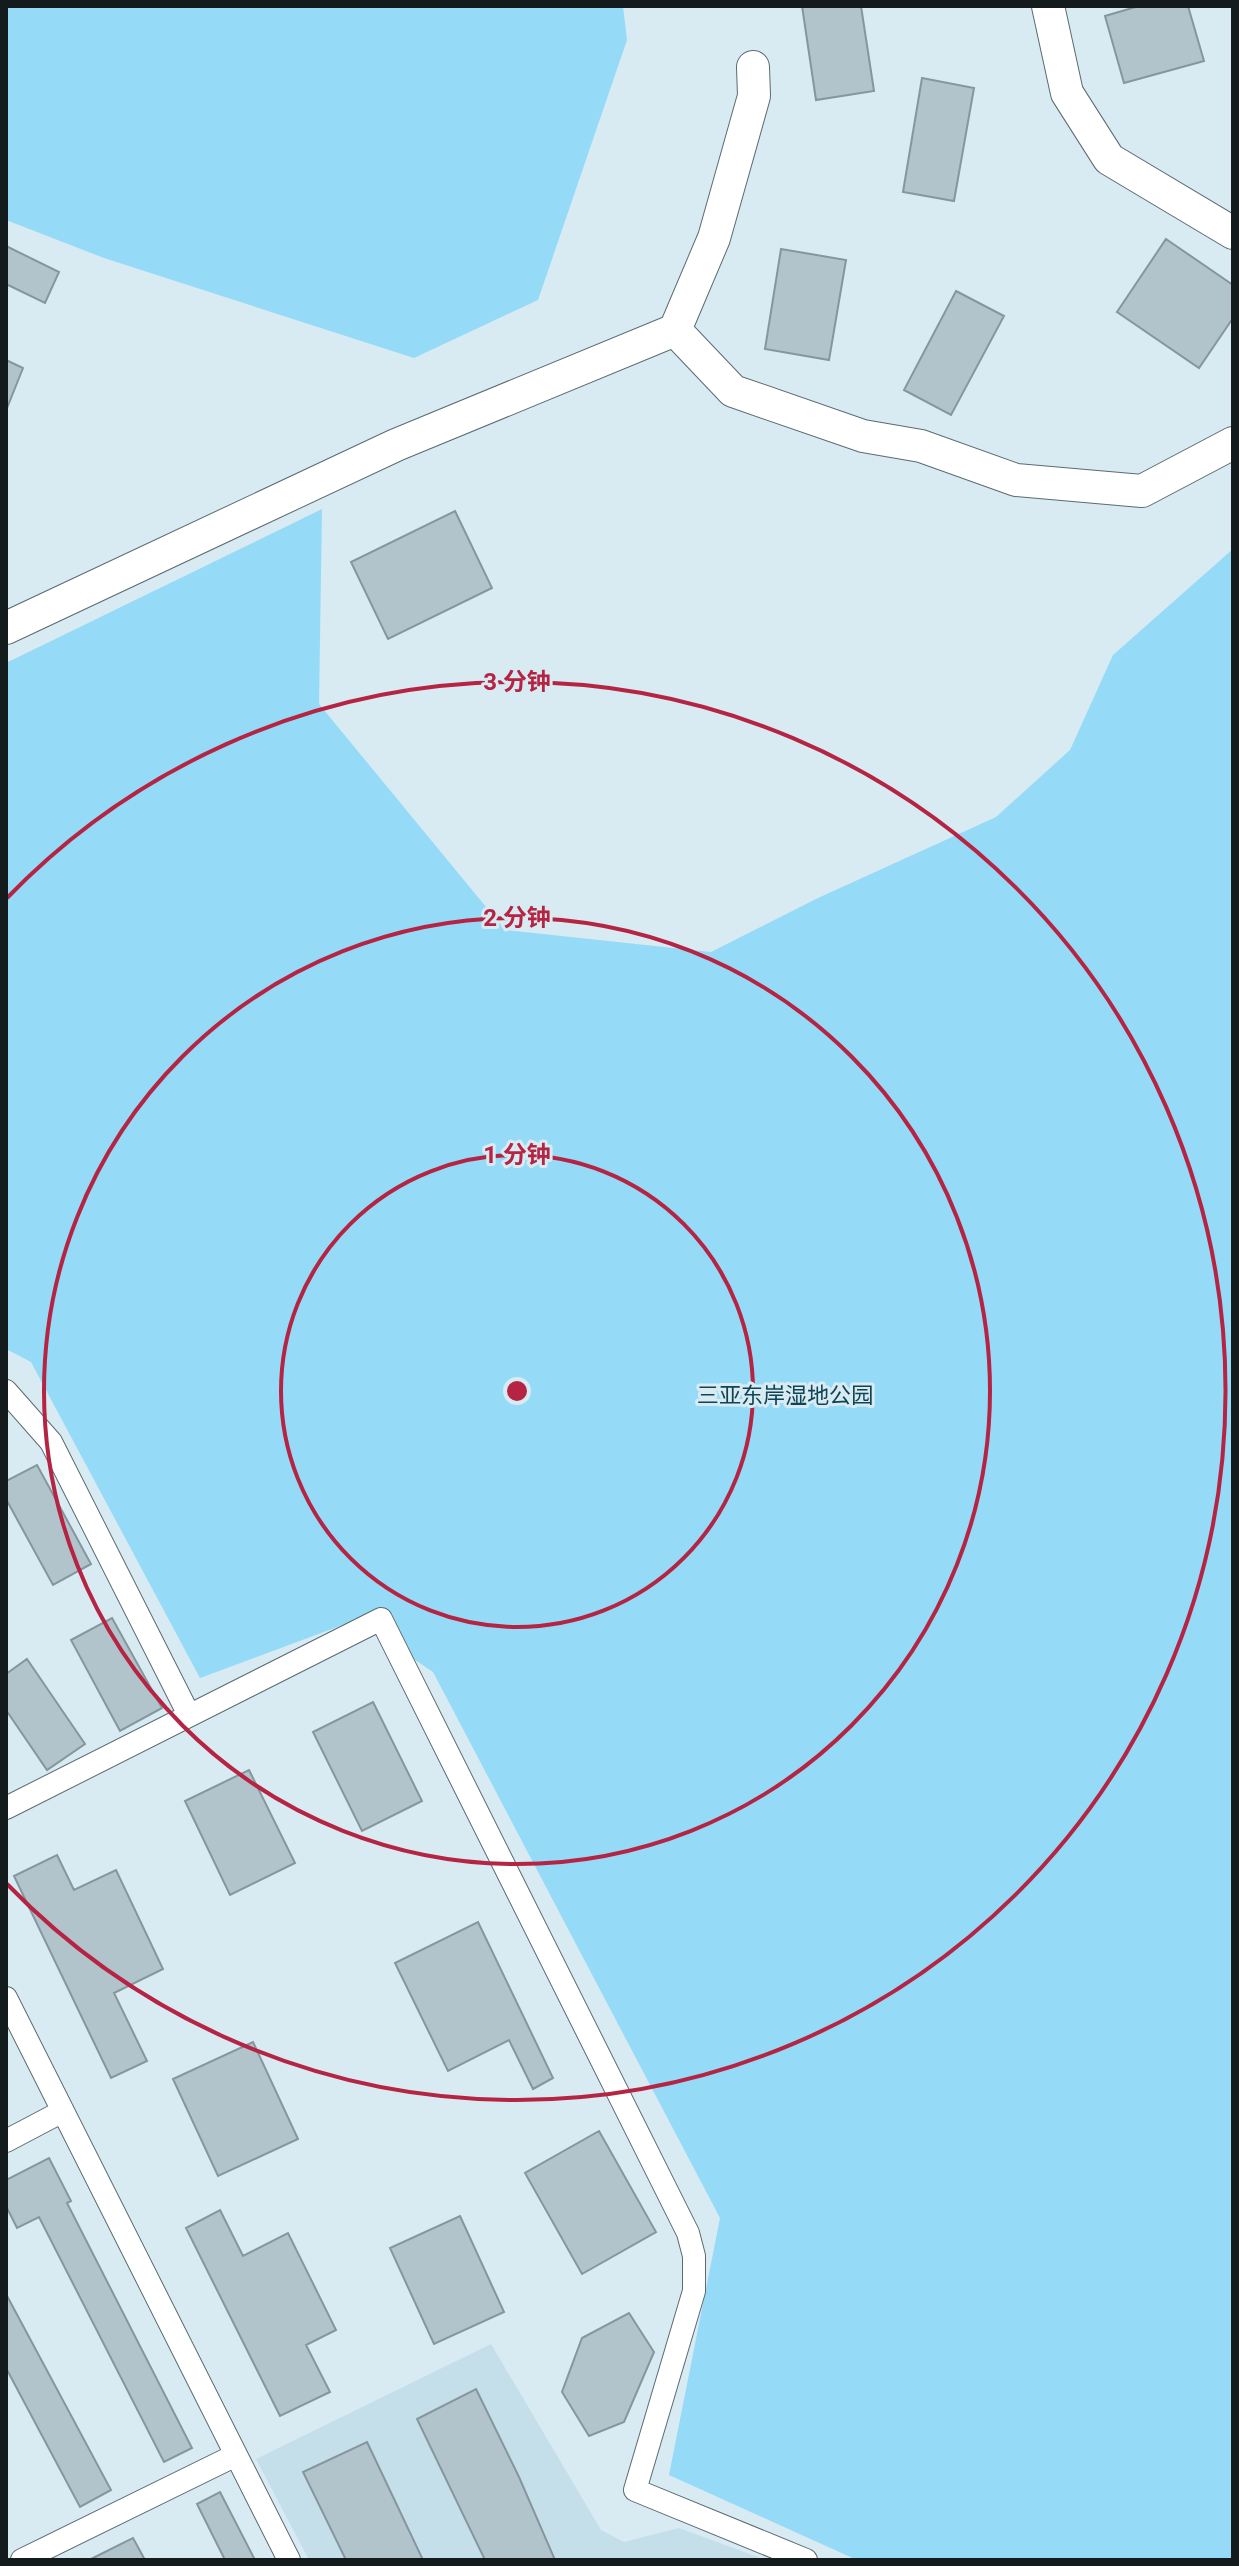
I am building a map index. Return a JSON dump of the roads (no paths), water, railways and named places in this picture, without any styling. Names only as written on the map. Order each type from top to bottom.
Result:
[{"type":"street","points":[[1048,6],[1067,93],[1109,159],[1233,233]]},
{"type":"street","points":[[6,628],[396,445],[675,330],[714,238],[754,96],[753,67]]},
{"type":"street","points":[[675,330],[733,391],[863,436],[921,446],[1016,480],[1142,491],[1233,443]]},
{"type":"street","points":[[6,1391],[51,1442],[189,1715]]},
{"type":"street","points":[[6,1808],[381,1619],[688,2233],[695,2271],[694,2291],[635,2490],[806,2560]]},
{"type":"street","points":[[6,1998],[289,2560]]},
{"type":"street","points":[[6,2141],[63,2111]]},
{"type":"street","points":[[22,2560],[236,2455]]},
{"type":"park label","name":"三亚东岸湿地公园","points":[[785,1395]]}]
